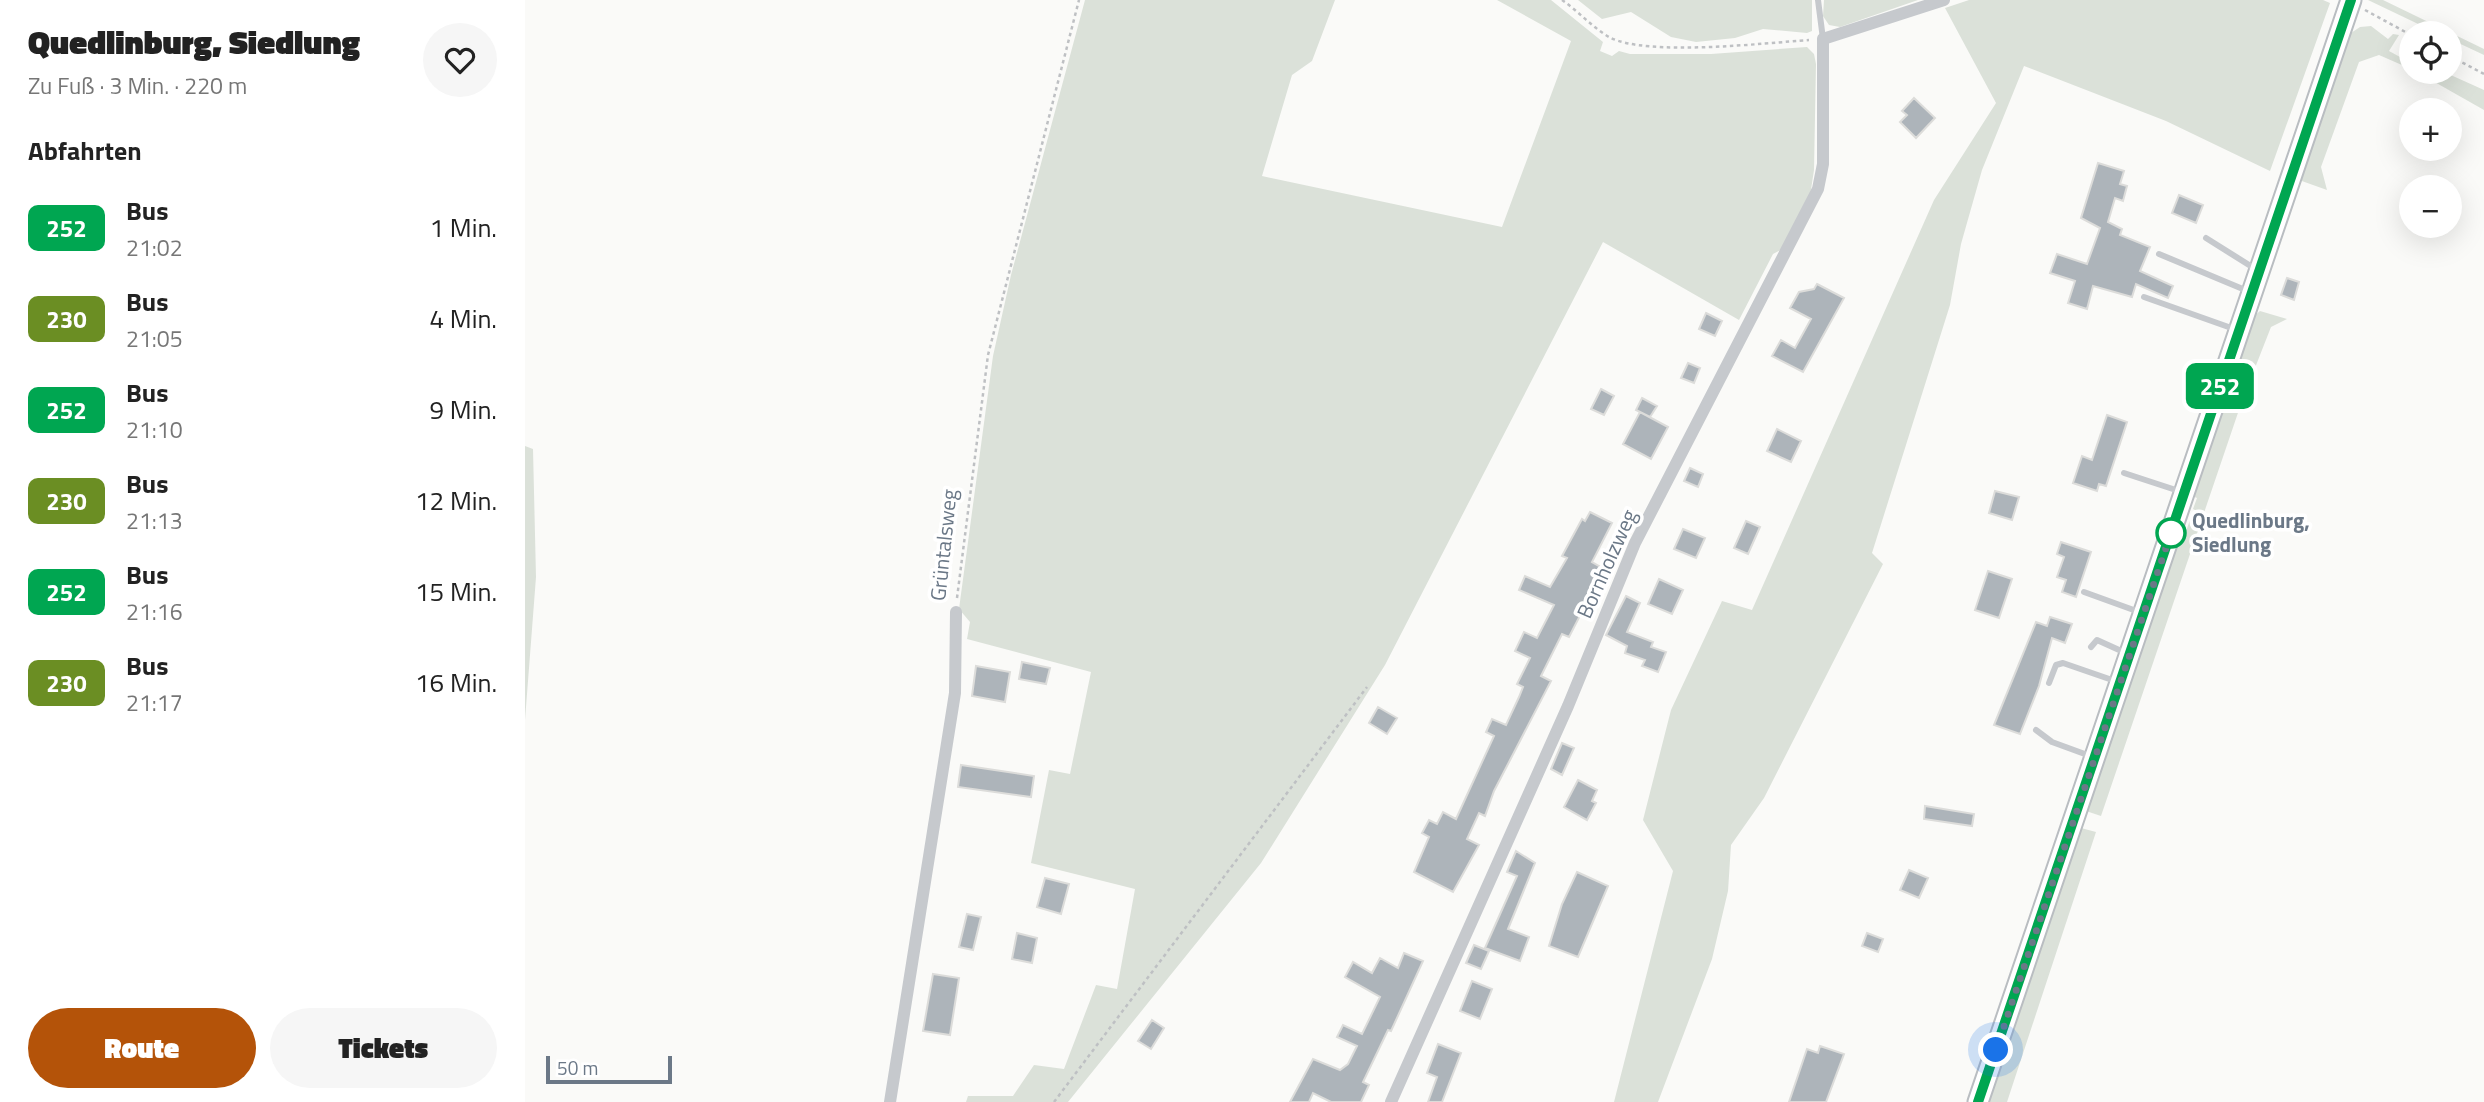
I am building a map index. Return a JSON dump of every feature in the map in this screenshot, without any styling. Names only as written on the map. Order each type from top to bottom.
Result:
[{"type":"main road","points":[[1978,1102],[2349,1]]},
{"type":"street","points":[[1823,39],[1944,0]]},
{"type":"street","name":"Bornholzweg","points":[[1391,1102],[1568,706],[1635,543],[1818,189],[1823,164],[1823,39]]},
{"type":"street","name":"Grüntalsweg","points":[[890,1102],[955,693],[956,612]]},
{"type":"lane","points":[[1818,0],[1823,39]]},
{"type":"lane","points":[[2206,238],[2259,271]]},
{"type":"lane","points":[[2159,254],[2251,293]]},
{"type":"lane","points":[[2144,297],[2239,331]]},
{"type":"lane","points":[[2124,473],[2184,492]]},
{"type":"lane","points":[[2084,592],[2143,614]]},
{"type":"lane","points":[[2091,646],[2097,640],[2129,655]]},
{"type":"lane","points":[[2049,683],[2056,665],[2063,663],[2120,682]]},
{"type":"lane","points":[[2036,730],[2052,742],[2094,758]]},
{"type":"path","name":"Grüntalsweg","points":[[956,612],[988,355],[1079,0]]},
{"type":"path","points":[[1562,0],[1610,37],[1627,43],[1728,47],[1823,39]]},
{"type":"path","points":[[2349,1],[2399,28]]},
{"type":"path","points":[[2462,62],[2484,74]]},
{"type":"path","points":[[1054,1102],[1367,687]]},
{"type":"shaded area","points":[[1085,0],[1335,0],[1312,61],[1292,75],[1262,176],[1502,227],[1571,41],[1497,0],[1551,0],[1603,42],[1600,51],[1612,56],[1619,51],[1630,54],[1711,54],[1807,47],[1814,54],[1816,64],[1814,170],[1810,196],[1784,248],[1773,254],[1739,320],[1603,242],[1385,665],[1261,863],[1068,1102],[966,1102],[968,1096],[1013,1096],[1034,1065],[1064,1069],[1096,985],[1117,989],[1135,889],[1031,863],[1049,770],[1070,774],[1091,672],[967,639],[970,622],[959,609],[993,356],[1011,275]]},
{"type":"shaded area","points":[[1578,0],[1812,0],[1812,31],[1807,33],[1763,29],[1735,38],[1696,42],[1671,37],[1631,12],[1602,19]]},
{"type":"shaded area","points":[[1824,0],[1918,0],[1840,27],[1829,25],[1823,16]]},
{"type":"shaded area","points":[[1969,0],[2323,0],[2330,3],[2270,171],[2166,121],[2024,66],[1982,170],[1961,244],[1950,305],[1872,553],[1883,564],[1764,798],[1731,845],[1728,891],[1712,959],[1658,1102],[1614,1102],[1673,871],[1643,820],[1671,710],[1722,601],[1752,610],[1934,200],[1996,103],[1945,8]]},
{"type":"shaded area","points":[[2368,0],[2383,0],[2426,21],[2412,21]]},
{"type":"shaded area","points":[[2371,26],[2388,39],[2393,34],[2399,35],[2389,51],[2399,56],[2399,64],[2379,55],[2359,62],[2321,167],[2327,190],[2299,180],[2351,33],[2360,27]]},
{"type":"shaded area","points":[[2462,38],[2484,49],[2484,55],[2462,45]]},
{"type":"shaded area","points":[[2462,80],[2484,90],[2484,110],[2438,84],[2462,84]]},
{"type":"shaded area","points":[[2260,311],[2287,319],[2271,327],[2242,401],[2101,816],[2086,811],[2180,532],[2185,534],[2190,520],[2196,522],[2199,512],[2193,509],[2197,498],[2192,496],[2253,317]]},
{"type":"shaded area","points":[[525,446],[533,449],[536,577],[525,720]]},
{"type":"shaded area","points":[[2081,828],[2096,832],[2007,1102],[1988,1102]]},
{"type":"building","points":[[1914,98],[1935,118],[1916,138],[1900,122],[1907,115],[1902,111]]},
{"type":"building","points":[[2098,163],[2124,171],[2120,184],[2127,186],[2123,201],[2115,198],[2108,222],[2122,229],[2120,235],[2150,247],[2140,271],[2173,286],[2168,298],[2136,284],[2132,297],[2093,286],[2087,309],[2068,303],[2075,281],[2050,273],[2057,254],[2087,264],[2100,228],[2081,218]]},
{"type":"building","points":[[2179,195],[2203,205],[2196,223],[2172,213]]},
{"type":"building","points":[[2287,278],[2299,282],[2294,300],[2281,295]]},
{"type":"building","points":[[1817,284],[1844,298],[1803,372],[1772,356],[1781,340],[1795,348],[1811,319],[1790,308],[1799,292],[1814,289]]},
{"type":"building","points":[[1706,313],[1722,321],[1715,336],[1699,329]]},
{"type":"building","points":[[1688,363],[1700,368],[1694,383],[1681,378]]},
{"type":"building","points":[[1601,389],[1614,396],[1604,415],[1591,409]]},
{"type":"building","points":[[1642,398],[1657,406],[1650,417],[1636,410]]},
{"type":"building","points":[[1640,412],[1668,427],[1651,459],[1623,444]]},
{"type":"building","points":[[2107,415],[2127,422],[2106,486],[2099,484],[2097,491],[2073,483],[2082,456],[2092,460]]},
{"type":"building","points":[[1777,429],[1801,441],[1791,462],[1767,451]]},
{"type":"building","points":[[1690,468],[1703,474],[1698,487],[1684,481]]},
{"type":"building","points":[[1995,491],[2019,497],[2012,520],[1989,513]]},
{"type":"building","points":[[1590,512],[1612,523],[1592,562],[1604,569],[1569,637],[1562,634],[1541,676],[1551,681],[1494,791],[1485,816],[1479,813],[1467,839],[1479,845],[1453,892],[1414,872],[1429,837],[1422,833],[1429,820],[1437,824],[1443,812],[1456,819],[1494,736],[1486,732],[1492,719],[1506,725],[1519,697],[1523,687],[1517,684],[1530,658],[1515,651],[1524,632],[1537,638],[1554,605],[1519,590],[1525,576],[1550,587],[1567,558],[1562,556],[1582,519],[1585,521]]},
{"type":"building","points":[[1746,521],[1760,527],[1748,554],[1734,548]]},
{"type":"building","points":[[1683,529],[1705,538],[1696,558],[1674,549]]},
{"type":"building","points":[[2061,542],[2091,552],[2076,597],[2062,592],[2066,580],[2057,577],[2064,557],[2057,554]]},
{"type":"building","points":[[1988,571],[2012,579],[1999,618],[1975,610]]},
{"type":"building","points":[[1659,579],[1683,590],[1672,614],[1648,604]]},
{"type":"building","points":[[1626,596],[1640,603],[1627,632],[1653,642],[1651,647],[1666,652],[1658,672],[1642,666],[1645,660],[1625,653],[1627,646],[1606,635]]},
{"type":"building","points":[[2050,617],[2072,624],[2065,643],[2052,638],[2039,686],[2020,734],[1994,725],[2036,622],[2047,626]]},
{"type":"building","points":[[1022,662],[1050,668],[1046,684],[1019,679]]},
{"type":"building","points":[[976,666],[1010,672],[1005,702],[972,696]]},
{"type":"building","points":[[1378,707],[1397,718],[1387,734],[1369,723]]},
{"type":"building","points":[[1562,743],[1574,748],[1562,775],[1551,769]]},
{"type":"building","points":[[961,765],[1034,776],[1031,797],[958,787]]},
{"type":"building","points":[[1578,780],[1597,790],[1592,801],[1596,803],[1587,820],[1564,807]]},
{"type":"building","points":[[1925,806],[1974,814],[1972,826],[1924,819]]},
{"type":"building","points":[[1516,851],[1535,863],[1508,929],[1529,937],[1520,961],[1485,948],[1517,876],[1507,872]]},
{"type":"building","points":[[1909,870],[1928,878],[1919,898],[1900,890]]},
{"type":"building","points":[[1577,872],[1608,886],[1578,957],[1549,946],[1562,904]]},
{"type":"building","points":[[1045,878],[1069,884],[1061,914],[1037,907]]},
{"type":"building","points":[[967,914],[981,917],[973,950],[959,947]]},
{"type":"building","points":[[1017,933],[1037,938],[1032,963],[1012,959]]},
{"type":"building","points":[[1867,933],[1883,939],[1878,952],[1862,946]]},
{"type":"building","points":[[1474,945],[1489,951],[1481,969],[1466,963]]},
{"type":"building","points":[[1404,953],[1423,961],[1391,1031],[1388,1030],[1363,1082],[1369,1085],[1361,1102],[1331,1102],[1313,1093],[1309,1102],[1290,1102],[1313,1059],[1340,1070],[1348,1064],[1357,1046],[1337,1037],[1343,1025],[1362,1034],[1380,997],[1345,977],[1353,962],[1372,973],[1380,958],[1398,968]]},
{"type":"building","points":[[933,974],[959,978],[950,1035],[923,1031]]},
{"type":"building","points":[[1472,981],[1492,989],[1480,1019],[1460,1011]]},
{"type":"building","points":[[1152,1020],[1164,1028],[1151,1049],[1138,1041]]},
{"type":"building","points":[[1438,1044],[1461,1053],[1442,1102],[1428,1102],[1437,1077],[1427,1073]]},
{"type":"building","points":[[1820,1046],[1844,1054],[1826,1102],[1789,1102],[1807,1049],[1818,1053]]},
{"type":"bus line","name":"252","points":[[1978,1102],[2351,0]]},
{"type":"place","name":"Quedlinburg, Siedlung","points":[[2171,533]]},
{"type":"route","points":[[1996,1050],[2171,533]]}]
